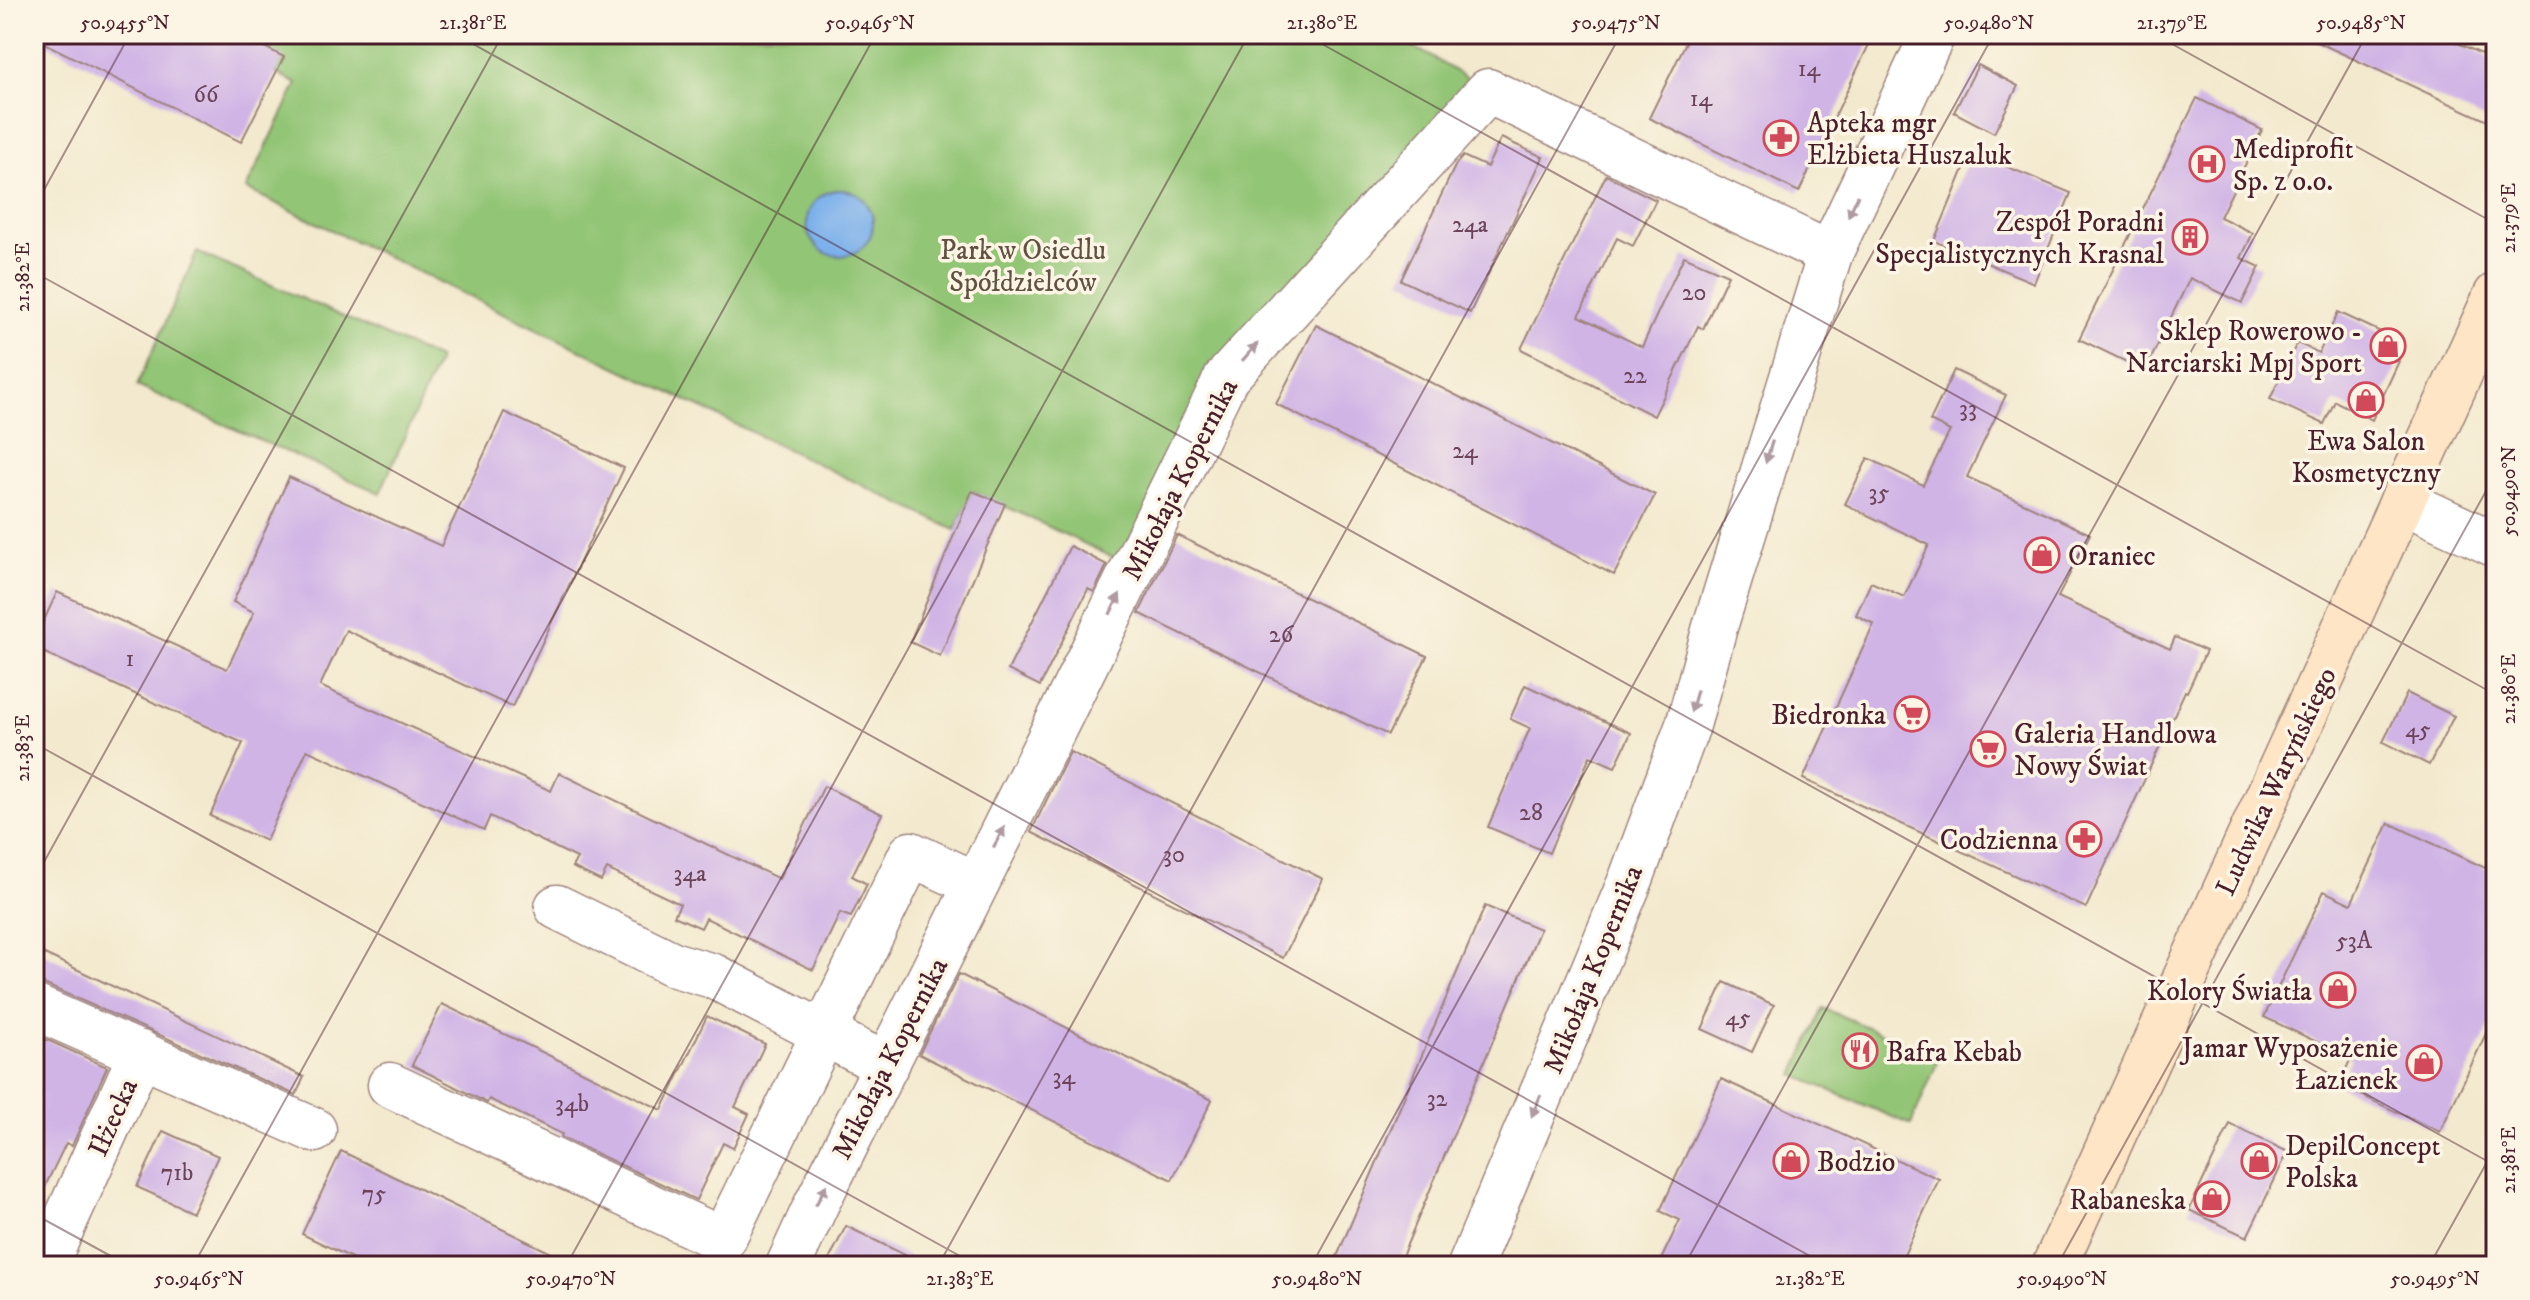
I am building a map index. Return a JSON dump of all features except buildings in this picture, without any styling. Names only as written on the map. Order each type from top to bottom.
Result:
[{"type":"main road","name":"Ludwika Waryńskiego","points":[[2054,1266],[2496,295]]},
{"type":"street","name":"Mikołaja Kopernika","points":[[1470,1266],[1631,879],[1688,725],[1715,627],[1830,254],[1933,34]]},
{"type":"street","name":"Mikołaja Kopernika","points":[[788,1266],[1226,378],[1488,91],[1830,254]]},
{"type":"street","points":[[2402,501],[2496,545]]},
{"type":"street","points":[[723,1240],[911,854],[976,884]]},
{"type":"street","points":[[557,907],[675,965],[713,976],[866,1055],[888,1062]]},
{"type":"street","points":[[34,1007],[141,1053]]},
{"type":"street","name":"Iłżecka","points":[[45,1266],[141,1053],[314,1130]]},
{"type":"street","points":[[390,1085],[779,1266]]},
{"type":"green space","name":"Park w Osiedlu Spółdzielców","points":[[202,34],[1383,34],[1425,53],[1488,91],[1226,378],[1133,567],[973,491],[955,530],[246,189],[297,84]]},
{"type":"green space","points":[[197,252],[439,359],[380,493],[137,386]]},
{"type":"green space","points":[[1823,1008],[1939,1058],[1911,1125],[1794,1075]]},
{"type":"water","points":[[833,190],[847,190],[859,195],[868,204],[873,223],[871,236],[864,247],[847,256],[833,256],[821,251],[812,242],[807,230],[807,216],[812,204],[821,195]]},
{"type":"place","name":"Apteka mgr Elżbieta Huszaluk","points":[[1781,138]]},
{"type":"place","name":"Mediprofit Sp. z o.o.","points":[[2207,164]]},
{"type":"place","name":"Zespół Poradni Specjalistycznych Krasnal","points":[[2190,237]]},
{"type":"place","name":"Sklep Rowerowo - Narciarski Mpj Sport","points":[[2388,346]]},
{"type":"place","name":"Ewa Salon Kosmetyczny","points":[[2366,400]]},
{"type":"place","name":"Oraniec","points":[[2042,555]]},
{"type":"place","name":"Biedronka","points":[[1912,714]]},
{"type":"place","name":"Galeria Handlowa Nowy Świat","points":[[1988,749]]},
{"type":"place","name":"Codzienna","points":[[2084,839]]},
{"type":"place","name":"Kolory Światła","points":[[2338,990]]},
{"type":"place","name":"Bafra Kebab","points":[[1860,1051]]},
{"type":"place","name":"Jamar Wyposażenie Łazienek","points":[[2424,1063]]},
{"type":"place","name":"Bodzio","points":[[1791,1161]]},
{"type":"place","name":"DepilConcept Polska","points":[[2259,1161]]},
{"type":"place","name":"Rabaneska","points":[[2212,1199]]}]
